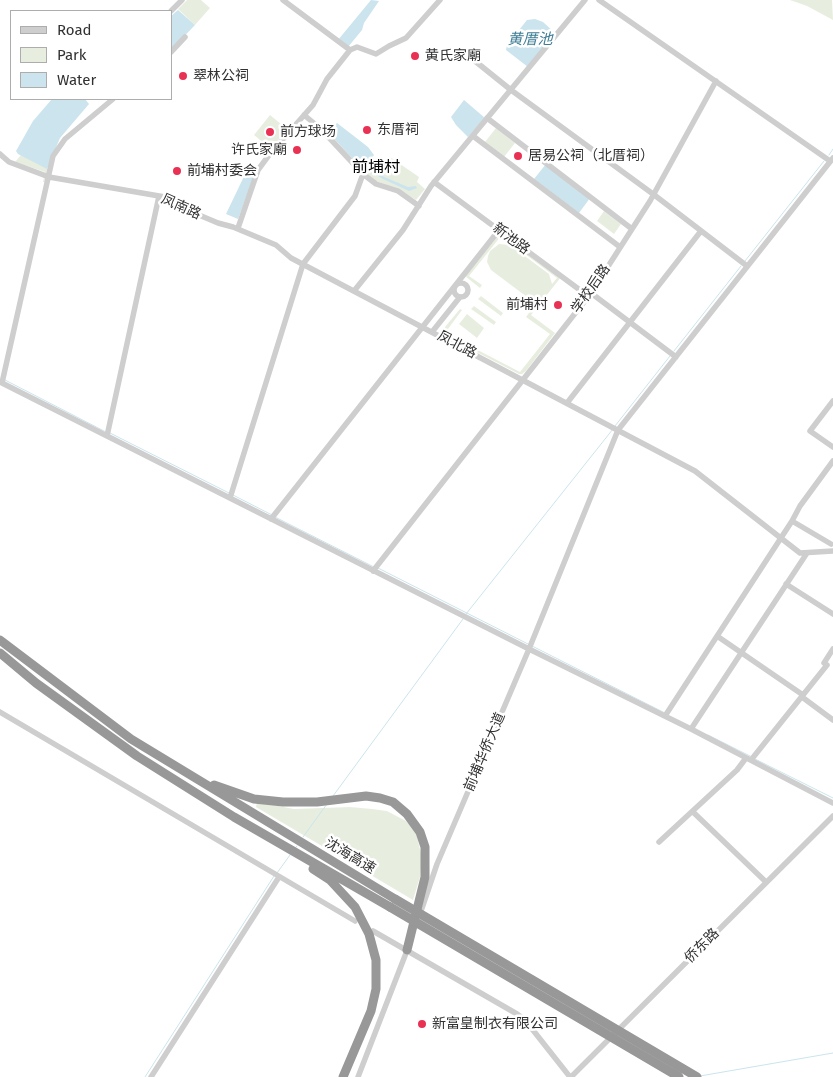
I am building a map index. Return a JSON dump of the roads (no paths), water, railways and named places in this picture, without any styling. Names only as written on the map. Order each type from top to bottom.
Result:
[{"type":"highway","name":"沈海高速","points":[[0,640],[131,739],[392,903],[679,1077]]},
{"type":"highway","name":"沈海高速","points":[[0,653],[36,682],[137,756],[266,836],[392,903],[698,1077]]},
{"type":"highway","points":[[191,776],[254,798],[283,802],[317,802],[366,796],[393,802],[408,814],[420,832],[425,848],[425,877],[407,950]]},
{"type":"highway","points":[[266,836],[330,880],[355,907],[369,934],[376,960],[376,989],[371,1012],[343,1077]]},
{"type":"street","points":[[172,10],[182,0]]},
{"type":"street","points":[[283,0],[350,50]]},
{"type":"street","points":[[238,228],[258,170],[313,106],[327,79],[350,50],[357,47],[376,54],[406,38],[440,0]]},
{"type":"street","points":[[354,291],[403,230],[434,182],[585,0]]},
{"type":"street","points":[[599,0],[832,159]]},
{"type":"street","points":[[172,51],[185,37]]},
{"type":"street","points":[[465,53],[511,90],[653,194],[744,264]]},
{"type":"street","name":"学校后路","points":[[375,568],[589,294],[653,194],[716,81]]},
{"type":"street","points":[[112,100],[65,139],[53,156],[2,381],[692,728],[833,803]]},
{"type":"street","points":[[304,115],[321,129],[376,184],[398,191],[419,206]]},
{"type":"street","points":[[487,118],[632,229]]},
{"type":"street","points":[[473,136],[620,247]]},
{"type":"street","name":"凤南路","points":[[0,154],[9,162],[49,176],[165,197],[218,223],[238,228],[276,245],[291,258],[303,264]]},
{"type":"street","name":"前埔华侨大道","points":[[358,1077],[407,950],[437,864],[530,646],[615,429],[744,264],[832,159]]},
{"type":"street","points":[[231,496],[303,264],[355,196],[364,174]]},
{"type":"street","name":"新池路","points":[[434,182],[498,230],[630,322],[673,355]]},
{"type":"street","points":[[107,433],[159,196]]},
{"type":"street","points":[[272,517],[498,230]]},
{"type":"street","points":[[567,403],[701,231]]},
{"type":"street","name":"凤北路","points":[[303,264],[695,471],[800,553],[807,552]]},
{"type":"street","points":[[432,332],[460,297],[467,294],[467,286],[461,282],[455,286],[454,293],[460,297]]},
{"type":"street","points":[[833,401],[810,431],[833,447]]},
{"type":"street","points":[[666,715],[800,506],[833,461]]},
{"type":"street","points":[[792,521],[831,547]]},
{"type":"street","points":[[692,728],[807,552],[831,547]]},
{"type":"street","points":[[786,584],[833,614]]},
{"type":"street","points":[[717,636],[742,652],[833,720]]},
{"type":"street","points":[[659,842],[751,758],[827,665],[824,663],[833,649]]},
{"type":"street","points":[[0,712],[355,921]]},
{"type":"street","points":[[693,812],[766,882]]},
{"type":"street","name":"侨东路","points":[[571,1077],[833,816]]},
{"type":"street","points":[[151,1077],[277,876]]},
{"type":"street","points":[[373,931],[517,1014],[571,1077]]},
{"type":"water","points":[[371,0],[379,1],[364,23],[362,30],[348,47],[338,40]]},
{"type":"water","points":[[178,10],[195,25],[172,49],[172,15]]},
{"type":"water","name":"黄厝池","points":[[535,19],[543,22],[555,33],[528,67],[506,50],[507,45],[527,20]]},
{"type":"water","points":[[51,100],[86,100],[89,104],[60,138],[47,169],[18,154],[16,151],[33,121]]},
{"type":"water","points":[[464,100],[485,118],[468,137],[451,117]]},
{"type":"water","points":[[337,123],[368,147],[374,155],[363,170],[328,132]]},
{"type":"water","points":[[372,164],[380,171],[382,176],[408,187],[416,186],[417,188],[409,191],[383,179],[368,170]]},
{"type":"water","points":[[546,164],[590,198],[579,213],[534,179]]},
{"type":"water","points":[[249,166],[256,170],[238,219],[226,214]]},
{"type":"waterway","points":[[829,155],[833,149]]},
{"type":"waterway","points":[[745,261],[824,161]]},
{"type":"waterway","points":[[674,351],[741,266]]},
{"type":"waterway","points":[[615,426],[670,356]]},
{"type":"waterway","points":[[5,380],[106,432]]},
{"type":"waterway","points":[[466,614],[613,429]]},
{"type":"waterway","points":[[110,433],[229,493]]},
{"type":"waterway","points":[[233,495],[272,515]]},
{"type":"waterway","points":[[275,517],[374,567]]},
{"type":"waterway","points":[[378,568],[528,644]]},
{"type":"waterway","points":[[333,796],[463,619]]},
{"type":"waterway","points":[[532,646],[665,713]]},
{"type":"waterway","points":[[708,735],[752,757]]},
{"type":"waterway","points":[[755,759],[833,798]]},
{"type":"waterway","points":[[303,837],[327,804]]},
{"type":"waterway","points":[[277,873],[290,855]]},
{"type":"waterway","points":[[145,1077],[274,876]]},
{"type":"waterway","points":[[700,1076],[833,1053]]},
{"type":"place","name":"黄氏家廟","points":[[415,56]]},
{"type":"place","name":"翠林公祠","points":[[183,76]]},
{"type":"place","name":"东厝祠","points":[[367,130]]},
{"type":"place","name":"前方球场","points":[[270,132]]},
{"type":"place","name":"许氏家廟","points":[[297,150]]},
{"type":"place","name":"居易公祠（北厝祠）","points":[[518,156]]},
{"type":"place","name":"前埔村委会","points":[[177,171]]},
{"type":"place","name":"前埔村","points":[[558,305]]},
{"type":"place","name":"新富皇制衣有限公司","points":[[422,1024]]},
{"type":"district","name":"前埔村","points":[[376,168]]}]
